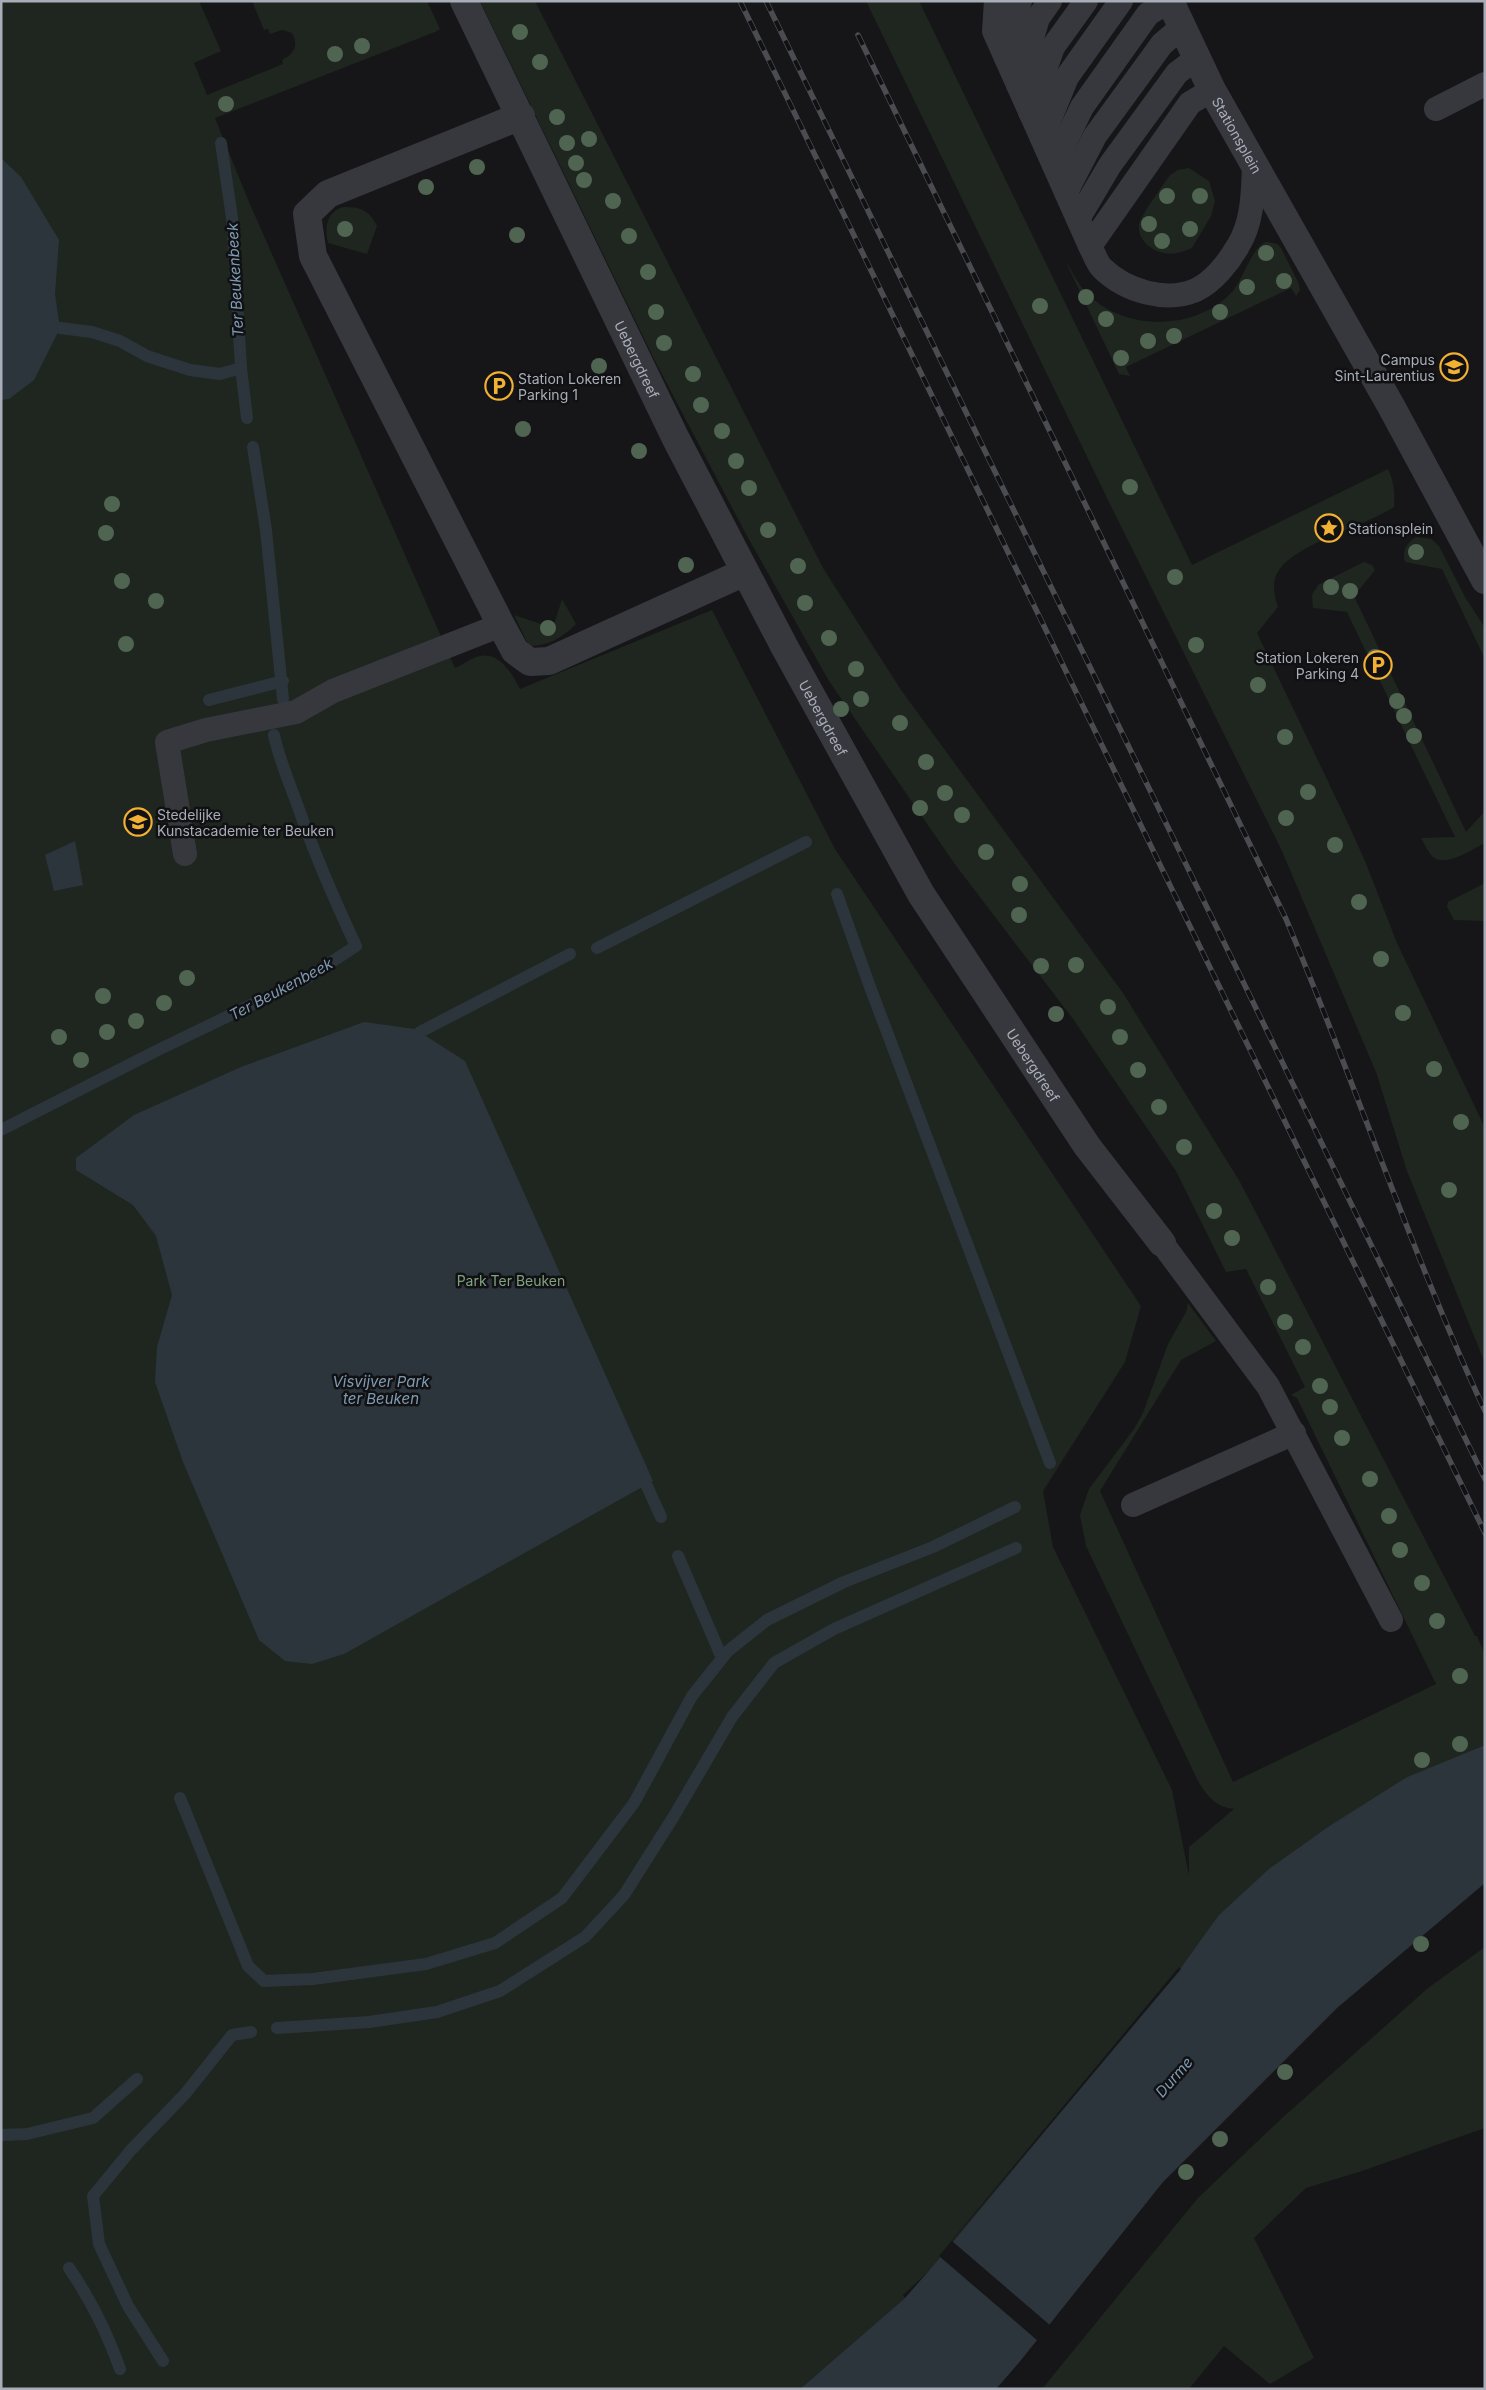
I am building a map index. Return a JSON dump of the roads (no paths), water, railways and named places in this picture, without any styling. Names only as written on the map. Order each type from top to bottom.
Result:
[{"type":"street","name":"Uebergdreef","points":[[464,1],[676,439],[745,572],[921,894],[1087,1146],[1162,1242]]},
{"type":"street","name":"Stationsplein","points":[[1170,1],[1212,90],[1395,414],[1485,580]]},
{"type":"street","points":[[521,116],[328,194],[307,214],[313,256],[379,389],[501,625],[515,651],[530,662],[549,660],[745,572]]},
{"type":"lane","points":[[996,1],[994,31],[1090,246],[1102,268],[1120,282],[1144,292],[1172,296],[1196,290],[1219,272],[1239,245],[1252,208],[1254,164]]},
{"type":"lane","points":[[1006,58],[1020,1]]},
{"type":"lane","points":[[1018,85],[1038,18],[1050,1]]},
{"type":"lane","points":[[1030,112],[1053,47],[1086,1]]},
{"type":"lane","points":[[1042,138],[1067,77],[1121,1]]},
{"type":"lane","points":[[1054,165],[1082,107],[1148,14],[1170,1]]},
{"type":"lane","points":[[1066,192],[1096,136],[1162,44],[1182,27]]},
{"type":"lane","points":[[1078,219],[1110,165],[1177,73],[1197,58]]},
{"type":"lane","points":[[1436,109],[1485,84]]},
{"type":"lane","points":[[1090,246],[1190,103],[1212,90]]},
{"type":"lane","points":[[185,854],[167,742],[206,730],[296,712],[333,691],[501,625]]},
{"type":"lane","name":"Uebergdreef","points":[[1162,1242],[1268,1386],[1391,1620]]},
{"type":"lane","points":[[1133,1505],[1294,1433]]},
{"type":"water","points":[[1,158],[21,177],[59,240],[55,294],[60,328],[34,380],[9,399],[1,400]]},
{"type":"water","points":[[75,841],[83,885],[54,891],[45,855]]},
{"type":"water","name":"Visvijver Park ter Beuken","points":[[364,1022],[415,1029],[465,1061],[653,1481],[344,1654],[312,1664],[285,1661],[259,1640],[183,1462],[155,1382],[157,1347],[172,1295],[156,1236],[133,1205],[76,1170],[76,1158],[134,1115],[241,1067]]},
{"type":"water","name":"Durme","points":[[1485,1745],[1485,1883],[1337,2008],[1163,2182],[998,2389],[800,2389],[905,2298],[1180,1969],[1218,1916],[1269,1869],[1328,1827],[1407,1777]]},
{"type":"waterway","name":"Ter Beukenbeek","points":[[221,143],[232,218],[241,368],[247,418]]},
{"type":"waterway","points":[[60,328],[92,332],[120,341],[147,356],[190,370],[220,374],[241,368]]},
{"type":"waterway","name":"Ter Beukenbeek","points":[[253,447],[266,530],[283,699]]},
{"type":"waterway","points":[[209,700],[283,681]]},
{"type":"waterway","name":"Ter Beukenbeek","points":[[1,1130],[156,1051],[307,978],[356,946],[310,840],[281,762],[274,735]]},
{"type":"waterway","points":[[597,948],[806,842]]},
{"type":"waterway","points":[[837,894],[870,987],[1050,1463]]},
{"type":"waterway","points":[[420,1032],[570,954]]},
{"type":"waterway","points":[[646,1484],[661,1517]]},
{"type":"waterway","points":[[180,1798],[248,1966],[264,1981],[313,1979],[426,1964],[495,1943],[562,1898],[634,1803],[692,1696],[728,1651],[767,1620],[844,1582],[933,1547],[1015,1507]]},
{"type":"waterway","points":[[277,2028],[369,2022],[437,2012],[500,1991],[585,1937],[624,1895],[674,1816],[732,1717],[774,1663],[834,1629],[1016,1548]]},
{"type":"waterway","points":[[678,1556],[722,1658]]},
{"type":"waterway","points":[[163,2361],[128,2306],[99,2244],[93,2196],[131,2150],[185,2094],[232,2035],[251,2032]]},
{"type":"waterway","points":[[1,2135],[27,2134],[93,2118],[137,2079]]},
{"type":"waterway","points":[[69,2268],[98,2317],[120,2369]]},
{"type":"railway","points":[[740,1],[1485,1533]]},
{"type":"railway","points":[[766,1],[1485,1479]]},
{"type":"railway","points":[[858,35],[1286,919],[1336,1042],[1407,1228],[1485,1411]]},
{"type":"place","name":"Campus Sint-Laurentius","points":[[1454,367]]},
{"type":"place","name":"Station Lokeren Parking 1","points":[[499,386]]},
{"type":"place","name":"Stationsplein","points":[[1329,528]]},
{"type":"place","name":"Station Lokeren Parking 4","points":[[1378,665]]},
{"type":"place","name":"Stedelijke Kunstacademie ter Beuken","points":[[138,822]]},
{"type":"park label","name":"Park Ter Beuken","points":[[511,1280]]}]
